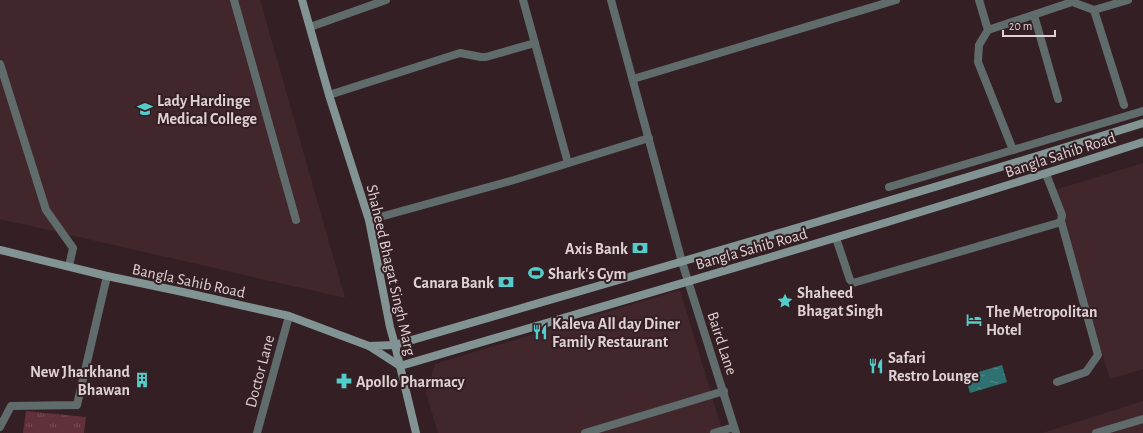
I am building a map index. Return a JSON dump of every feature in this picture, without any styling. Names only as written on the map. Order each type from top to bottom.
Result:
[{"type":"street","points":[[234,0],[296,220]]},
{"type":"street","name":"Shaheed Bhagat Singh Marg","points":[[302,0],[329,94],[369,220],[390,327],[396,345],[416,433]]},
{"type":"street","points":[[310,27],[386,0]]},
{"type":"street","points":[[523,0],[568,164]]},
{"type":"street","name":"Baird Lane","points":[[611,0],[682,262],[724,391],[735,430]]},
{"type":"street","points":[[633,79],[896,0]]},
{"type":"street","points":[[979,0],[988,30]]},
{"type":"street","points":[[1012,150],[978,62],[979,45],[988,30],[1075,1],[1075,3],[1094,10],[1128,0]]},
{"type":"street","points":[[1094,10],[1124,105]]},
{"type":"street","points":[[1034,15],[1058,99]]},
{"type":"street","points":[[329,94],[460,53],[481,58],[535,43]]},
{"type":"street","points":[[0,64],[46,210],[73,248],[69,266]]},
{"type":"street","points":[[889,188],[1143,111]]},
{"type":"street","name":"Bangla Sahib Road","points":[[369,346],[396,345],[682,262],[1042,155],[1143,123]]},
{"type":"street","points":[[369,220],[514,180],[649,138]]},
{"type":"street","name":"Bangla Sahib Road","points":[[0,250],[107,276],[289,316],[369,346],[400,366],[836,238],[1046,174],[1143,142]]},
{"type":"street","points":[[1046,174],[1062,215],[1062,220],[1098,355],[1086,372],[1057,382]]},
{"type":"street","points":[[836,238],[850,280],[853,283],[858,283],[1050,225],[1062,220]]},
{"type":"street","points":[[0,427],[11,406],[77,405],[107,276]]},
{"type":"street","name":"Doctor Lane","points":[[257,433],[289,316]]},
{"type":"street","points":[[585,433],[724,391]]},
{"type":"street","points":[[1096,433],[1143,419]]},
{"type":"street","points":[[714,433],[735,430]]},
{"type":"shaded area","name":"Lady Hardinge Medical College","points":[[0,0],[260,0],[345,298],[0,219]]},
{"type":"shaded area","points":[[1143,163],[1143,369],[1110,379],[1051,191]]},
{"type":"shaded area","points":[[680,290],[723,433],[438,433],[426,393],[435,364]]},
{"type":"shaded area","points":[[1143,401],[1143,433],[1042,433]]},
{"type":"green space","points":[[26,411],[86,417],[84,433],[23,433]]},
{"type":"water","points":[[1002,365],[1007,382],[970,393],[965,376]]},
{"type":"place","name":"Lady Hardinge Medical College","points":[[145,109]]},
{"type":"place","name":"Axis Bank","points":[[640,248]]},
{"type":"place","name":"Shark's Gym","points":[[536,273]]},
{"type":"place","name":"Canara Bank","points":[[506,282]]},
{"type":"place","name":"Shaheed Bhagat Singh","points":[[785,301]]},
{"type":"place","name":"The Metropolitan Hotel","points":[[974,320]]},
{"type":"place","name":"Kaleva All day Diner Family Restaurant","points":[[540,332]]},
{"type":"place","name":"Safari Restro Lounge","points":[[876,366]]},
{"type":"place","name":"New Jharkhand Bhawan","points":[[142,380]]},
{"type":"place","name":"Apollo Pharmacy","points":[[344,381]]}]
